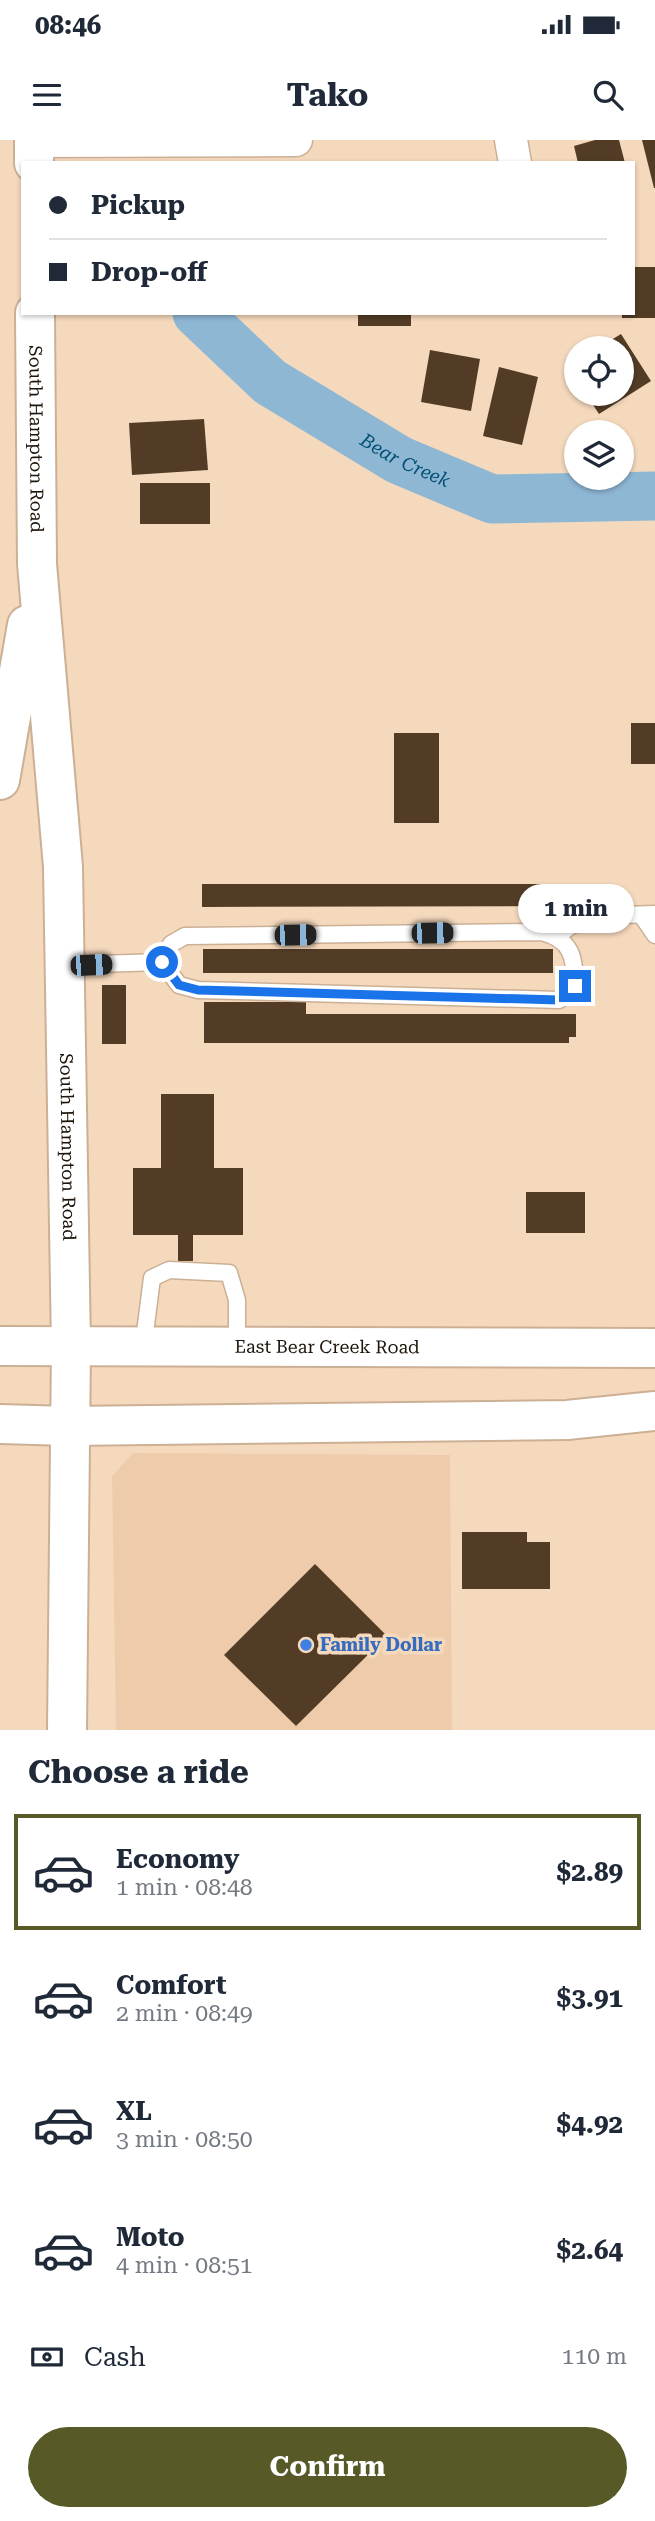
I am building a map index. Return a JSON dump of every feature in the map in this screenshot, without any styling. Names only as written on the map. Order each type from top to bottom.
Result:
[{"type":"main road","name":"South Hampton Road","points":[[35,315],[37,564],[63,867],[71,1347],[68,1426],[67,1730]]},
{"type":"main road","name":"South Hampton Road","points":[[0,780],[37,564]]},
{"type":"main road","name":"East Bear Creek Road","points":[[0,1346],[655,1348]]},
{"type":"main road","points":[[0,1424],[68,1426],[567,1420],[655,1411]]},
{"type":"street","points":[[34,148],[296,140]]},
{"type":"street","points":[[511,140],[515,161]]},
{"type":"lane","points":[[556,936],[586,916],[649,915],[655,935]]},
{"type":"lane","points":[[541,932],[556,936],[567,944],[575,961],[575,986],[559,1000],[198,990],[179,985],[162,962],[172,944],[185,936],[541,932]]},
{"type":"lane","points":[[64,965],[162,962]]},
{"type":"lane","points":[[143,1348],[152,1278],[169,1270],[229,1273],[237,1300],[237,1348]]},
{"type":"shaded area","points":[[133,1453],[450,1455],[452,1730],[116,1730],[112,1476]]},
{"type":"building","points":[[595,140],[619,140],[624,161],[578,161],[574,146]]},
{"type":"building","points":[[642,140],[655,140],[655,188],[654,188]]},
{"type":"building","points":[[635,267],[655,267],[655,318],[622,318],[622,315],[635,315]]},
{"type":"building","points":[[358,315],[411,315],[411,326],[358,326]]},
{"type":"building","points":[[430,350],[480,359],[471,411],[421,402]]},
{"type":"building","points":[[634,354],[651,381],[634,392]]},
{"type":"building","points":[[499,367],[538,377],[522,445],[483,436]]},
{"type":"building","points":[[594,406],[612,406],[599,414]]},
{"type":"building","points":[[204,419],[208,470],[132,475],[129,423]]},
{"type":"building","points":[[140,483],[210,483],[210,524],[140,524]]},
{"type":"building","points":[[631,723],[655,723],[655,764],[631,764]]},
{"type":"building","points":[[394,733],[439,733],[439,823],[394,823]]},
{"type":"building","points":[[202,884],[606,884],[606,906],[202,907]]},
{"type":"building","points":[[203,949],[553,949],[553,973],[203,973]]},
{"type":"building","points":[[102,985],[126,985],[126,1044],[102,1044]]},
{"type":"building","points":[[204,1002],[306,1002],[306,1014],[576,1014],[576,1037],[569,1037],[569,1043],[204,1043]]},
{"type":"building","points":[[161,1094],[214,1094],[214,1168],[243,1168],[243,1235],[193,1235],[193,1261],[178,1261],[178,1235],[133,1235],[133,1168],[161,1168]]},
{"type":"building","points":[[526,1192],[585,1192],[585,1233],[526,1233]]},
{"type":"building","points":[[462,1532],[527,1532],[527,1542],[550,1542],[550,1589],[462,1589]]},
{"type":"building","name":"Family Dollar","points":[[315,1564],[387,1636],[296,1726],[224,1655]]},
{"type":"waterway","name":"Bear Creek","points":[[199,315],[270,382],[399,460],[492,499],[655,496]]},
{"type":"place","name":"Family Dollar","points":[[306,1645]]},
{"type":"route","points":[[162,962],[179,985],[198,990],[559,1000],[575,986]]}]
